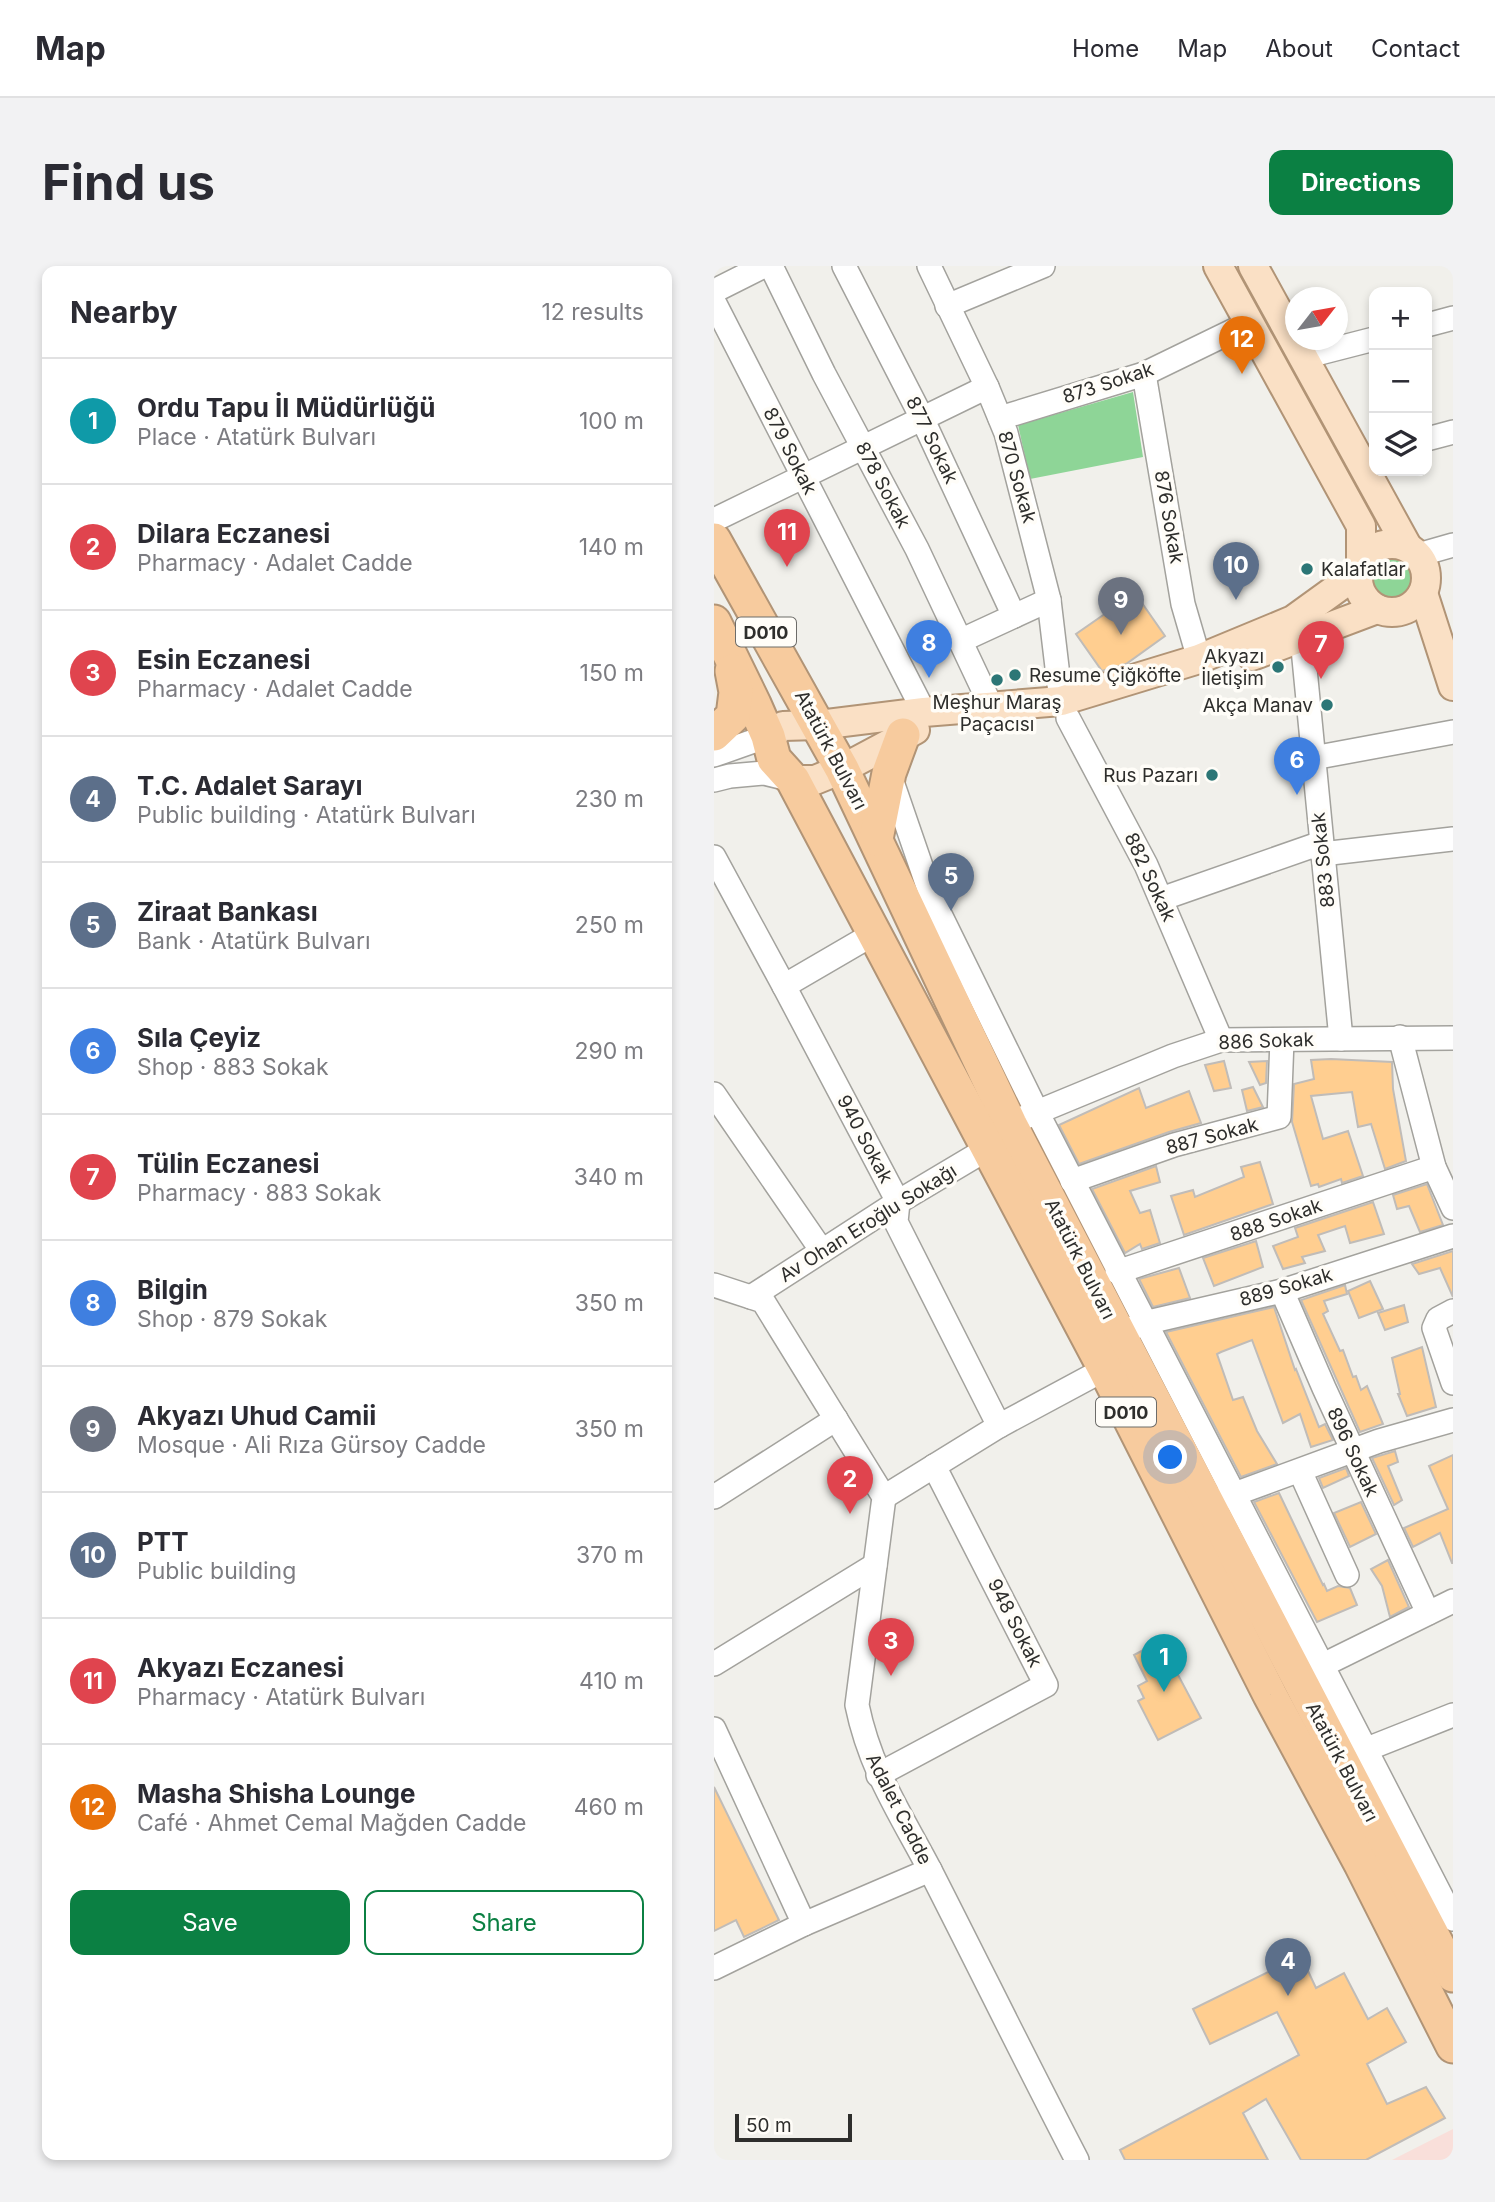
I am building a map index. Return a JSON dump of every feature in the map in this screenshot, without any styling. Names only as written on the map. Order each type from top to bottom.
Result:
[{"type":"highway","name":"Atatürk Bulvarı","points":[[714,540],[819,725],[1221,1499],[1353,1755],[1451,1964]]},
{"type":"highway","points":[[714,734],[733,716],[736,692],[721,637]]},
{"type":"highway","name":"Atatürk Bulvarı","points":[[721,637],[768,736],[774,759],[793,780],[875,933],[986,1149],[1105,1369],[1270,1695],[1361,1864],[1453,2046]]},
{"type":"highway","points":[[876,839],[888,773],[913,723]]},
{"type":"main road","points":[[1218,266],[1361,526],[1359,567],[1362,594],[1368,603],[1377,609],[1387,612],[1408,608],[1423,593],[1427,573],[1413,551],[1366,454],[1304,357],[1255,266]]},
{"type":"main road","points":[[793,780],[815,780],[842,769],[913,723],[991,706],[1064,710],[1293,620],[1359,567],[1376,547],[1386,543],[1413,551]]},
{"type":"main road","points":[[1423,593],[1447,647],[1453,686]]},
{"type":"main road","points":[[768,736],[783,726],[933,723],[1064,710],[1302,638],[1377,609]]},
{"type":"street","points":[[714,291],[764,266]]},
{"type":"street","name":"878 Sokak","points":[[771,266],[824,374],[917,549],[991,706]]},
{"type":"street","name":"877 Sokak","points":[[844,266],[922,418],[1014,616]]},
{"type":"street","name":"870 Sokak","points":[[929,266],[1000,418],[1049,600],[1064,710]]},
{"type":"street","points":[[947,306],[1028,269]]},
{"type":"street","name":"879 Sokak","points":[[714,302],[803,477],[913,723]]},
{"type":"street","points":[[1432,323],[1453,317]]},
{"type":"street","name":"873 Sokak","points":[[1000,418],[1144,374],[1251,322]]},
{"type":"street","points":[[1304,357],[1369,340]]},
{"type":"street","name":"876 Sokak","points":[[1144,374],[1183,604],[1199,659]]},
{"type":"street","points":[[714,520],[987,387]]},
{"type":"street","points":[[1432,438],[1453,432]]},
{"type":"street","points":[[1413,551],[1453,545]]},
{"type":"street","points":[[961,642],[1049,600]]},
{"type":"street","name":"883 Sokak","points":[[1302,638],[1342,1039]]},
{"type":"street","name":"882 Sokak","points":[[1064,710],[1146,864],[1221,1040]]},
{"type":"street","points":[[1313,758],[1453,732]]},
{"type":"street","points":[[714,755],[768,736]]},
{"type":"street","points":[[714,780],[764,773],[793,780]]},
{"type":"street","points":[[888,773],[932,898],[1023,1118],[1072,1181],[1117,1272],[1132,1329]]},
{"type":"street","points":[[1161,899],[1322,848],[1453,839]]},
{"type":"street","name":"940 Sokak","points":[[714,858],[898,1202],[896,1222],[999,1426]]},
{"type":"street","points":[[784,986],[875,933]]},
{"type":"street","points":[[1400,1037],[1434,1167],[1453,1208]]},
{"type":"street","name":"886 Sokak","points":[[1023,1118],[1173,1056],[1221,1040],[1453,1038]]},
{"type":"street","name":"887 Sokak","points":[[1072,1181],[1174,1145],[1279,1117],[1282,1040]]},
{"type":"street","points":[[714,1094],[822,1251]]},
{"type":"street","name":"Av Ohan Eroğlu Sokağı","points":[[751,1297],[986,1149]]},
{"type":"street","name":"888 Sokak","points":[[1117,1272],[1434,1167]]},
{"type":"street","name":"889 Sokak","points":[[1132,1329],[1282,1291],[1453,1236]]},
{"type":"street","points":[[714,1285],[762,1301],[884,1497],[999,1426],[1105,1369]]},
{"type":"street","name":"896 Sokak","points":[[1282,1291],[1427,1613]]},
{"type":"street","points":[[1453,1311],[1438,1319],[1434,1328],[1453,1383]]},
{"type":"street","points":[[718,1486],[836,1419]]},
{"type":"street","points":[[1221,1499],[1353,1451],[1453,1420]]},
{"type":"street","name":"948 Sokak","points":[[878,1775],[1046,1685],[934,1466]]},
{"type":"street","points":[[1300,1471],[1347,1575]]},
{"type":"street","name":"Adalet Cadde","points":[[884,1497],[858,1705],[864,1737],[878,1775],[930,1870],[1077,2160]]},
{"type":"street","points":[[714,1664],[875,1565]]},
{"type":"street","points":[[1310,1671],[1453,1601]]},
{"type":"street","points":[[1453,1714],[1353,1755],[1453,1919]]},
{"type":"street","points":[[714,1729],[804,1924]]},
{"type":"street","points":[[714,1968],[804,1924],[930,1870]]},
{"type":"shaded area","points":[[1453,2129],[1453,2160],[1392,2160]]},
{"type":"green space","points":[[1133,392],[1143,457],[1030,479],[1018,425]]},
{"type":"green space","points":[[1393,557],[1402,558],[1409,563],[1414,570],[1414,588],[1409,595],[1402,600],[1393,601],[1384,600],[1377,595],[1372,588],[1371,579],[1372,570],[1377,563],[1384,558]]},
{"type":"building","points":[[1135,593],[1165,636],[1126,664],[1102,671],[1076,634]]},
{"type":"building","points":[[1311,1060],[1392,1062],[1393,1089],[1406,1161],[1385,1169],[1371,1124],[1358,1127],[1352,1092],[1311,1096],[1323,1139],[1348,1131],[1363,1176],[1342,1183],[1341,1179],[1319,1187],[1318,1184],[1311,1186],[1292,1122],[1294,1084],[1314,1079]]},
{"type":"building","points":[[1224,1061],[1231,1088],[1214,1091],[1205,1065]]},
{"type":"building","points":[[1267,1061],[1266,1083],[1260,1085],[1249,1062]]},
{"type":"building","points":[[1253,1087],[1263,1107],[1247,1111],[1242,1090]]},
{"type":"building","points":[[1139,1088],[1146,1108],[1189,1091],[1201,1123],[1079,1164],[1059,1125]]},
{"type":"building","points":[[1260,1162],[1273,1204],[1184,1235],[1171,1196],[1193,1190],[1195,1197],[1244,1177],[1241,1167]]},
{"type":"building","points":[[1156,1166],[1160,1182],[1130,1191],[1140,1213],[1150,1210],[1160,1243],[1142,1249],[1140,1244],[1125,1253],[1092,1189]]},
{"type":"building","points":[[1427,1184],[1443,1225],[1420,1232],[1409,1206],[1397,1209],[1393,1195]]},
{"type":"building","points":[[1373,1202],[1384,1234],[1350,1243],[1345,1226],[1318,1235],[1325,1251],[1302,1257],[1305,1263],[1283,1269],[1273,1246],[1298,1237],[1295,1228]]},
{"type":"building","points":[[1256,1241],[1263,1267],[1214,1286],[1203,1258]]},
{"type":"building","points":[[1453,1251],[1453,1297],[1440,1268],[1419,1274],[1412,1264]]},
{"type":"building","points":[[1179,1268],[1190,1298],[1153,1307],[1139,1279]]},
{"type":"building","points":[[1370,1281],[1383,1309],[1359,1318],[1348,1291]]},
{"type":"building","points":[[1345,1285],[1347,1294],[1324,1301],[1328,1311],[1323,1314],[1340,1351],[1343,1350],[1353,1377],[1356,1376],[1361,1390],[1367,1386],[1383,1424],[1360,1432],[1301,1300]]},
{"type":"building","points":[[1404,1305],[1408,1322],[1385,1330],[1378,1313]]},
{"type":"building","points":[[1274,1307],[1295,1370],[1319,1427],[1325,1424],[1333,1440],[1311,1447],[1300,1414],[1283,1423],[1252,1340],[1221,1352],[1217,1354],[1233,1400],[1243,1397],[1257,1431],[1277,1464],[1241,1477],[1166,1332]]},
{"type":"building","points":[[1422,1347],[1436,1407],[1407,1416],[1398,1394],[1392,1358]]},
{"type":"building","points":[[1395,1451],[1398,1462],[1388,1466],[1402,1500],[1394,1505],[1372,1458]]},
{"type":"building","points":[[1453,1455],[1452,1563],[1440,1533],[1413,1547],[1404,1528],[1448,1509],[1429,1466]]},
{"type":"building","points":[[1346,1468],[1349,1476],[1323,1488],[1319,1478]]},
{"type":"building","points":[[1279,1493],[1327,1591],[1338,1586],[1350,1588],[1357,1605],[1317,1622],[1254,1502]]},
{"type":"building","points":[[1361,1502],[1376,1534],[1350,1547],[1334,1513]]},
{"type":"building","points":[[1388,1560],[1409,1607],[1390,1617],[1382,1586],[1371,1569]]},
{"type":"building","points":[[1160,1641],[1201,1718],[1158,1740],[1138,1701],[1144,1698],[1138,1686],[1147,1681],[1134,1655]]},
{"type":"building","points":[[714,1787],[779,1920],[744,1937],[736,1920],[714,1931]]},
{"type":"building","points":[[1301,1956],[1316,1988],[1344,1973],[1368,2019],[1387,2008],[1406,2042],[1367,2064],[1387,2104],[1426,2087],[1445,2118],[1366,2160],[1301,2160],[1266,2099],[1243,2113],[1268,2160],[1125,2160],[1120,2150],[1299,2055],[1277,2012],[1210,2044],[1193,2009]]},
{"type":"place","name":"Masha Shisha Lounge","points":[[1242,374]]},
{"type":"place","name":"Akyazı Eczanesi","points":[[787,567]]},
{"type":"place","name":"Kalafatlar","points":[[1307,569]]},
{"type":"place","name":"PTT","points":[[1236,600]]},
{"type":"place","name":"Akyazı Uhud Camii","points":[[1121,635]]},
{"type":"place","name":"Akyazı İletişim","points":[[1278,667]]},
{"type":"place","name":"Resume Çiğköfte","points":[[1015,675]]},
{"type":"place","name":"Bilgin","points":[[929,678]]},
{"type":"place","name":"Tülin Eczanesi","points":[[1321,679]]},
{"type":"place","name":"Meşhur Maraş Paçacısı","points":[[997,680]]},
{"type":"place","name":"Akça Manav","points":[[1327,705]]},
{"type":"place","name":"Rus Pazarı","points":[[1212,775]]},
{"type":"place","name":"Sıla Çeyiz","points":[[1297,795]]},
{"type":"place","name":"Ziraat Bankası","points":[[951,911]]},
{"type":"place","name":"Dilara Eczanesi","points":[[850,1514]]},
{"type":"place","name":"Esin Eczanesi","points":[[891,1676]]},
{"type":"place","name":"Ordu Tapu İl Müdürlüğü","points":[[1164,1692]]},
{"type":"place","name":"T.C. Adalet Sarayı","points":[[1288,1996]]}]
